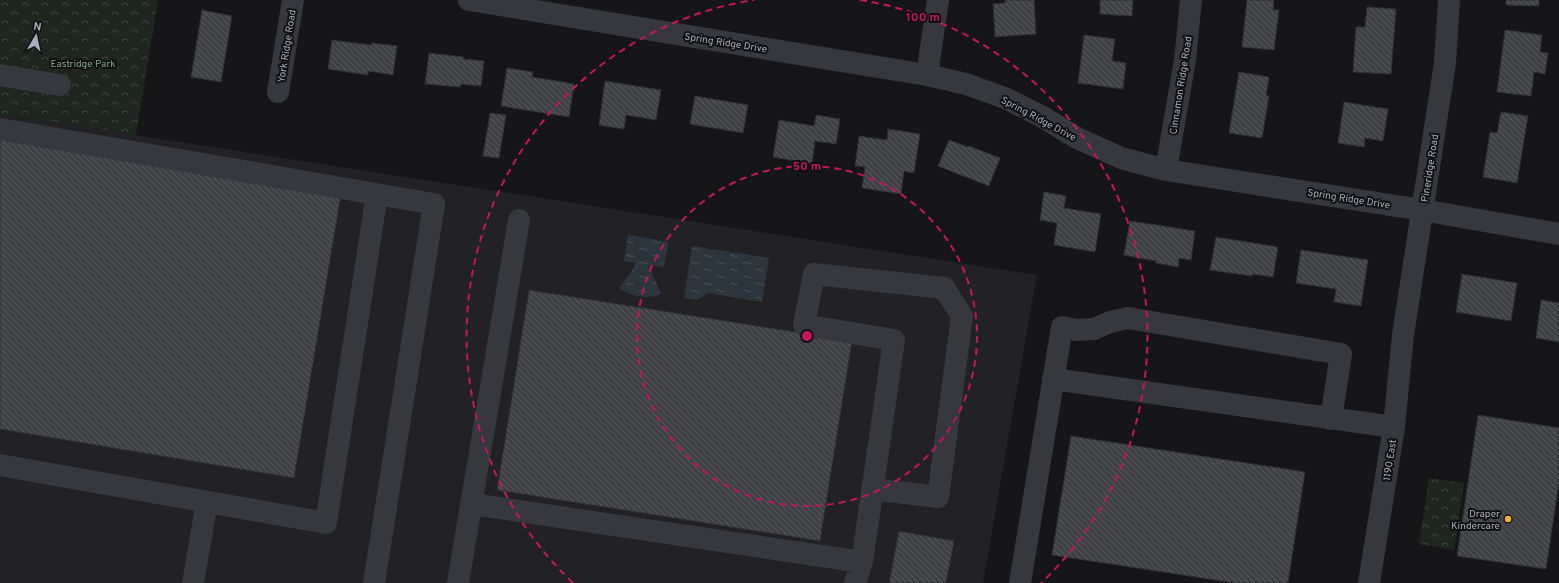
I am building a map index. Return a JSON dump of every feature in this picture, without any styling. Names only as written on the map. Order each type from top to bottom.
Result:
[{"type":"street","name":"York Ridge Road","points":[[278,92],[293,0]]},
{"type":"street","name":"Spring Ridge Drive","points":[[469,0],[542,6],[928,75],[966,84],[1005,98],[1040,116],[1077,138],[1121,158],[1166,170],[1422,210],[1559,234]]},
{"type":"street","points":[[928,75],[938,0]]},
{"type":"street","name":"Cinnamon Ridge Road","points":[[1166,170],[1185,60],[1191,0]]},
{"type":"street","name":"Pineridge Road","points":[[1403,336],[1445,63],[1449,0]]},
{"type":"street","points":[[0,76],[60,85]]},
{"type":"street","points":[[0,129],[434,204],[374,583]]},
{"type":"street","points":[[0,465],[326,523],[377,194]]},
{"type":"street","points":[[458,583],[519,220]]},
{"type":"street","points":[[855,583],[862,562],[872,489],[894,340],[804,325],[814,274],[944,288],[962,316],[938,497],[872,489]]},
{"type":"street","points":[[1020,583],[1062,327],[1076,330],[1094,329],[1110,322],[1128,318],[1341,354],[1331,419]]},
{"type":"street","name":"1190 East","points":[[1369,583],[1394,427],[1403,336]]},
{"type":"street","points":[[1053,379],[1394,427]]},
{"type":"street","points":[[193,583],[207,502]]},
{"type":"street","points":[[472,504],[862,562]]},
{"type":"shaded area","points":[[0,114],[1037,275],[983,583],[0,583]]},
{"type":"green space","name":"Eastridge Park","points":[[0,0],[158,0],[136,135],[0,114]]},
{"type":"green space","points":[[1429,478],[1464,483],[1454,550],[1419,544]]},
{"type":"water","points":[[628,235],[668,242],[664,267],[652,265],[651,271],[661,294],[645,297],[629,293],[619,288],[634,268],[635,263],[624,261]]},
{"type":"water","points":[[692,246],[769,258],[762,302],[709,293],[697,300],[684,298]]},
{"type":"building","points":[[1005,0],[1034,0],[1036,34],[995,37],[993,4],[1005,3]]},
{"type":"building","points":[[1100,0],[1133,0],[1132,16],[1100,14]]},
{"type":"building","points":[[1247,0],[1274,0],[1273,10],[1279,10],[1274,50],[1242,47]]},
{"type":"building","points":[[1506,0],[1539,0],[1539,6],[1506,5]]},
{"type":"building","points":[[1367,7],[1396,9],[1391,74],[1353,72],[1356,27],[1365,27]]},
{"type":"building","points":[[202,10],[232,16],[221,82],[191,77]]},
{"type":"building","points":[[1505,30],[1542,35],[1540,52],[1548,53],[1545,74],[1534,72],[1531,96],[1497,92]]},
{"type":"building","points":[[1084,35],[1115,39],[1112,61],[1126,63],[1123,89],[1078,83]]},
{"type":"building","points":[[332,40],[371,45],[372,43],[397,46],[393,75],[368,71],[368,75],[328,69]]},
{"type":"building","points":[[429,53],[484,61],[481,86],[461,84],[460,87],[425,84]]},
{"type":"building","points":[[507,68],[533,72],[532,77],[574,84],[569,117],[501,106]]},
{"type":"building","points":[[1239,72],[1269,77],[1266,96],[1269,96],[1262,138],[1229,133]]},
{"type":"building","points":[[605,81],[661,90],[656,120],[626,115],[624,129],[599,125]]},
{"type":"building","points":[[695,96],[748,105],[743,133],[690,124]]},
{"type":"building","points":[[1344,102],[1388,109],[1383,141],[1365,138],[1364,147],[1338,143]]},
{"type":"building","points":[[1501,112],[1528,116],[1517,183],[1483,177],[1490,132],[1497,133]]},
{"type":"building","points":[[490,113],[506,115],[499,158],[483,156]]},
{"type":"building","points":[[816,115],[840,119],[836,144],[815,141],[812,164],[773,157],[779,120],[814,126]]},
{"type":"building","points":[[888,129],[920,134],[914,173],[904,171],[901,194],[862,188],[865,167],[855,166],[859,136],[887,140]]},
{"type":"building","points":[[0,137],[341,194],[294,478],[0,429]]},
{"type":"building","points":[[949,140],[1000,158],[989,186],[938,166]]},
{"type":"building","points":[[1044,192],[1066,196],[1064,208],[1101,214],[1095,252],[1054,245],[1057,223],[1040,220]]},
{"type":"building","points":[[1130,221],[1195,231],[1191,260],[1179,258],[1178,267],[1124,255]]},
{"type":"building","points":[[1216,237],[1278,247],[1273,277],[1252,274],[1252,276],[1210,270]]},
{"type":"building","points":[[1301,250],[1368,260],[1361,306],[1334,302],[1336,289],[1296,283]]},
{"type":"building","points":[[1462,274],[1517,283],[1511,321],[1456,312]]},
{"type":"building","points":[[529,290],[852,341],[820,541],[497,490]]},
{"type":"building","points":[[1541,300],[1559,303],[1559,342],[1536,338]]},
{"type":"building","name":"Draper Kindercare","points":[[1478,415],[1559,428],[1559,482],[1546,569],[1457,556]]},
{"type":"building","points":[[1071,436],[1305,472],[1288,583],[1235,583],[1052,555]]},
{"type":"building","points":[[899,531],[954,541],[946,583],[889,583]]},
{"type":"place","name":"Draper Kindercare","points":[[1508,519]]}]
